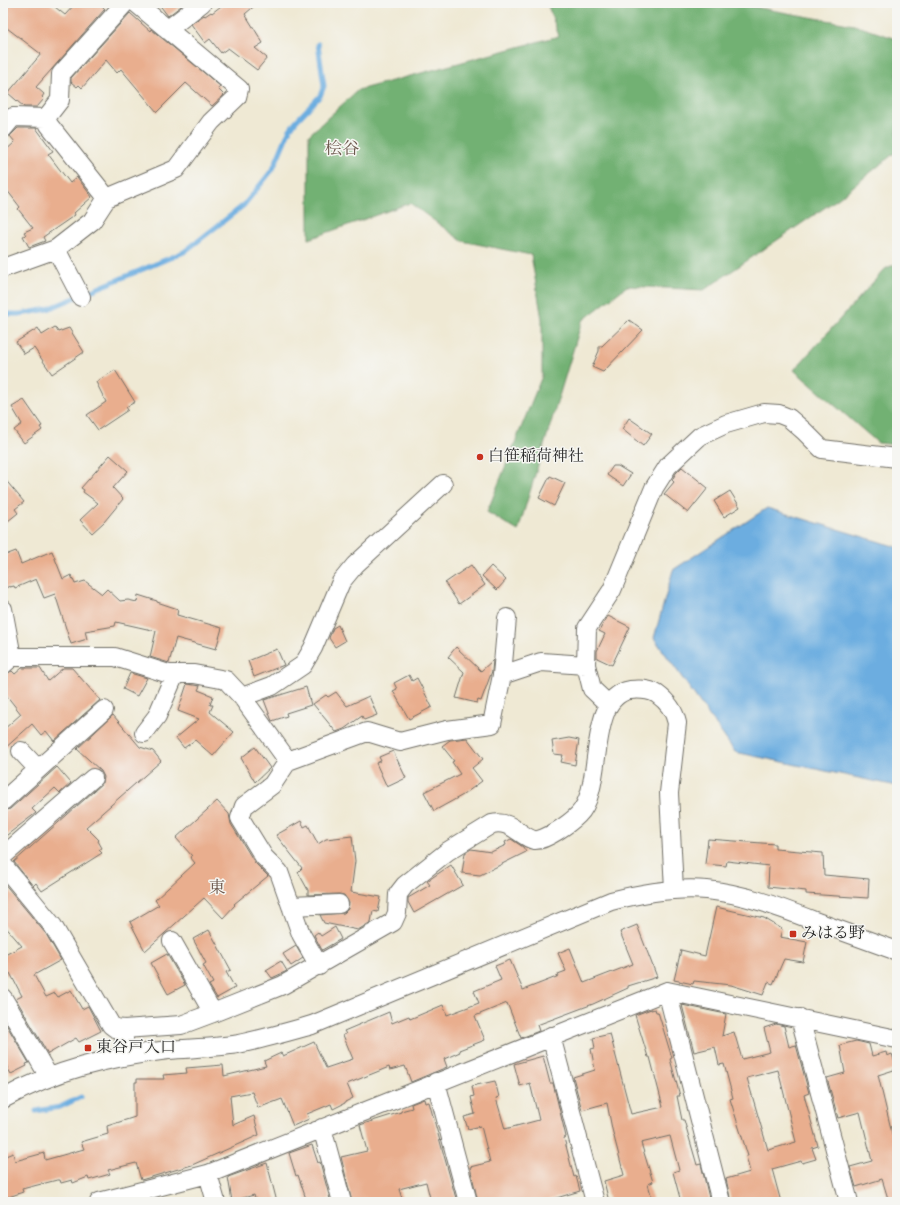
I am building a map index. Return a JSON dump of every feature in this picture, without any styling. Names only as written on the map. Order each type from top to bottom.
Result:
[{"type":"street","points":[[46,118],[60,100],[61,74],[71,55],[125,3]]},
{"type":"street","points":[[3,268],[56,248],[92,221],[107,198],[176,169],[211,122],[237,97],[239,90],[136,3]]},
{"type":"street","points":[[167,30],[202,3]]},
{"type":"street","points":[[6,118],[46,118]]},
{"type":"street","points":[[46,118],[49,125],[107,198]]},
{"type":"street","points":[[56,248],[81,297]]},
{"type":"street","points":[[609,705],[592,689],[586,665],[587,628],[612,590],[654,488],[668,466],[700,436],[726,424],[764,413],[779,414],[789,418],[822,449],[897,458]]},
{"type":"street","points":[[242,697],[272,686],[303,665],[313,648],[341,582],[355,565],[443,484]]},
{"type":"street","points":[[3,609],[8,661],[115,657],[169,674],[194,674],[226,680],[242,697],[288,761]]},
{"type":"street","points":[[319,966],[302,934],[279,872],[264,857],[240,818],[244,806],[272,785],[288,761],[367,732],[400,742],[447,730],[492,724],[502,675],[507,618]]},
{"type":"street","points":[[502,675],[541,662],[586,665]]},
{"type":"street","points":[[144,733],[157,716],[175,674]]},
{"type":"street","points":[[3,865],[53,926],[111,1025],[115,1028],[124,1029],[181,1025],[283,985],[319,966],[393,922],[397,913],[398,894],[405,886],[448,851],[492,824],[496,823],[508,826],[534,840],[545,839],[578,816],[586,805],[590,793],[602,726],[609,705],[612,700],[626,691],[640,689],[653,692],[664,699],[674,712],[677,723],[669,793],[674,890]]},
{"type":"street","points":[[3,801],[104,710]]},
{"type":"street","points":[[22,751],[38,769]]},
{"type":"street","points":[[3,856],[93,778]]},
{"type":"street","points":[[5,1092],[98,1062],[124,1056],[237,1044],[279,1035],[349,1011],[611,902],[641,893],[674,890],[705,890],[753,899],[897,951]]},
{"type":"street","points":[[291,906],[339,904]]},
{"type":"street","points":[[172,941],[194,966],[214,1013]]},
{"type":"street","points":[[667,991],[721,1202]]},
{"type":"street","points":[[99,1202],[208,1174],[667,991],[897,1039]]},
{"type":"street","points":[[3,998],[49,1077]]},
{"type":"street","points":[[800,1018],[849,1202]]},
{"type":"street","points":[[124,1029],[124,1056]]},
{"type":"street","points":[[551,1036],[595,1202]]},
{"type":"street","points":[[436,1082],[468,1202]]},
{"type":"street","points":[[322,1128],[342,1202]]},
{"type":"street","points":[[208,1174],[216,1202]]},
{"type":"green space","points":[[547,3],[732,3],[854,25],[897,39],[897,151],[839,198],[704,290],[627,286],[582,321],[518,531],[487,512],[542,376],[542,319],[531,255],[462,241],[410,203],[309,239],[309,135],[358,90],[559,36]]},
{"type":"green space","points":[[897,263],[897,445],[878,443],[794,370],[885,269]]},
{"type":"water","points":[[767,508],[897,547],[897,786],[735,752],[654,638],[673,570]]},
{"type":"building","points":[[3,3],[50,3],[65,15],[76,3],[99,3],[105,9],[36,87],[44,94],[42,97],[44,99],[37,107],[24,107],[8,93],[41,54],[3,25]]},
{"type":"building","points":[[158,3],[185,3],[168,16]]},
{"type":"building","points":[[225,3],[258,3],[245,14],[263,43],[255,48],[267,58],[257,70],[228,48],[221,53],[210,39],[205,43],[191,24],[204,15],[205,16],[211,12],[212,13]]},
{"type":"building","points":[[130,13],[150,31],[151,29],[220,86],[218,89],[224,95],[212,106],[186,83],[157,112],[121,69],[117,73],[106,60],[82,88],[79,85],[77,87],[71,82],[71,78]]},
{"type":"building","points":[[18,128],[36,128],[53,151],[48,154],[70,183],[77,177],[92,197],[74,213],[75,215],[43,237],[45,241],[29,247],[23,236],[26,235],[24,232],[33,228],[18,209],[20,207],[3,185],[3,153],[15,142],[10,136]]},
{"type":"building","points":[[629,320],[643,330],[603,372],[592,367],[599,351],[599,346],[602,346]]},
{"type":"building","points":[[55,327],[58,332],[69,328],[84,352],[52,374],[34,348],[24,354],[16,342],[38,328],[42,335]]},
{"type":"building","points":[[115,370],[135,402],[126,407],[128,410],[98,430],[87,415],[106,402],[96,382]]},
{"type":"building","points":[[24,400],[42,426],[40,427],[42,430],[24,443],[14,430],[22,424],[12,407]]},
{"type":"building","points":[[629,418],[652,434],[643,446],[622,429]]},
{"type":"building","points":[[110,455],[128,471],[113,488],[123,499],[104,522],[92,533],[80,520],[98,503],[83,492],[84,490],[81,488]]},
{"type":"building","points":[[613,466],[618,466],[631,474],[623,486],[607,475]]},
{"type":"building","points":[[682,467],[708,488],[688,513],[664,494],[674,482],[672,480],[676,473]]},
{"type":"building","points":[[550,476],[565,483],[554,506],[539,498]]},
{"type":"building","points":[[3,477],[24,502],[15,509],[18,513],[3,525]]},
{"type":"building","points":[[730,491],[740,507],[724,517],[714,501]]},
{"type":"building","points":[[16,551],[21,564],[52,551],[63,579],[71,575],[75,584],[85,581],[102,594],[107,589],[120,601],[128,600],[137,602],[138,595],[178,609],[177,615],[222,628],[216,649],[176,638],[169,663],[150,657],[156,631],[116,622],[115,626],[85,631],[87,639],[71,644],[55,594],[44,598],[36,579],[15,588],[14,586],[10,586],[3,589],[3,556]]},
{"type":"building","points":[[471,565],[485,585],[459,604],[445,583]]},
{"type":"building","points":[[491,566],[506,580],[497,590],[482,576]]},
{"type":"building","points":[[608,616],[630,627],[612,665],[597,658],[597,651],[605,634],[599,631]]},
{"type":"building","points":[[338,625],[345,641],[335,647],[329,638],[333,628]]},
{"type":"building","points":[[456,647],[481,671],[493,660],[492,671],[481,701],[478,700],[477,703],[456,698],[464,672],[448,657]]},
{"type":"building","points":[[277,649],[284,665],[254,677],[248,661]]},
{"type":"building","points":[[22,668],[40,668],[48,681],[63,668],[72,668],[100,700],[54,741],[46,731],[41,735],[32,724],[3,750],[3,730],[21,714],[3,691],[3,675],[12,671],[15,674]]},
{"type":"building","points":[[130,673],[147,678],[137,696],[123,689]]},
{"type":"building","points":[[409,675],[412,681],[417,678],[432,707],[409,719],[393,691],[397,689],[394,683]]},
{"type":"building","points":[[187,684],[200,686],[198,690],[213,696],[210,705],[213,705],[210,712],[234,732],[213,756],[195,740],[184,748],[176,738],[199,719],[178,711]]},
{"type":"building","points":[[306,687],[311,705],[286,713],[287,716],[272,721],[264,700]]},
{"type":"building","points":[[336,692],[347,706],[369,696],[377,715],[364,720],[362,716],[344,729],[336,732],[313,704],[326,695],[328,697]]},
{"type":"building","points":[[113,715],[140,747],[153,751],[161,761],[86,827],[99,840],[98,841],[102,848],[99,850],[102,853],[42,891],[36,883],[33,886],[14,862],[103,783],[104,777],[101,771],[77,749]]},
{"type":"building","points":[[467,738],[483,759],[472,768],[482,781],[463,795],[434,811],[424,792],[460,774],[452,762],[454,761],[442,746],[450,740]]},
{"type":"building","points":[[569,738],[579,740],[575,765],[561,762],[563,755],[554,754],[552,741]]},
{"type":"building","points":[[255,747],[270,768],[255,782],[241,758]]},
{"type":"building","points":[[393,751],[406,778],[387,787],[376,763],[381,761],[379,757]]},
{"type":"building","points":[[57,767],[71,783],[60,793],[55,788],[32,809],[36,813],[3,838],[3,811],[10,809]]},
{"type":"building","points":[[217,801],[229,814],[231,824],[255,863],[268,876],[234,904],[235,905],[223,918],[204,898],[145,951],[130,922],[159,905],[155,900],[195,863],[190,857],[192,856],[176,838]]},
{"type":"building","points":[[301,821],[304,827],[308,825],[318,844],[326,839],[352,836],[355,861],[351,892],[381,897],[378,912],[373,911],[371,922],[358,930],[324,923],[320,915],[344,913],[348,909],[349,903],[344,895],[339,894],[308,895],[308,890],[298,872],[302,868],[276,835]]},
{"type":"building","points":[[511,839],[523,847],[526,852],[480,875],[462,873],[465,853],[471,849],[491,852],[506,845],[505,842]]},
{"type":"building","points":[[708,839],[775,844],[775,849],[823,853],[824,875],[869,879],[868,898],[806,894],[806,891],[768,887],[769,866],[727,861],[726,866],[705,864]]},
{"type":"building","points":[[451,865],[463,885],[414,913],[408,902],[408,898],[430,885],[427,881]]},
{"type":"building","points":[[3,882],[46,934],[61,960],[34,975],[46,997],[55,993],[58,997],[71,990],[82,1009],[88,1006],[101,1031],[79,1042],[76,1038],[48,1054],[16,999],[22,996],[10,973],[3,977],[3,956],[22,946],[3,924]]},
{"type":"building","points":[[716,907],[764,918],[782,929],[780,937],[807,942],[803,962],[784,959],[773,984],[768,982],[763,995],[731,985],[694,981],[693,984],[674,980],[681,950],[705,956]]},
{"type":"building","points":[[637,925],[657,977],[628,986],[628,988],[593,1004],[537,1025],[539,1031],[521,1038],[507,1003],[475,1016],[485,1040],[459,1050],[460,1052],[444,1059],[447,1067],[411,1082],[405,1066],[390,1070],[389,1067],[347,1084],[353,1098],[345,1103],[333,1109],[331,1104],[307,1114],[309,1119],[293,1126],[282,1099],[258,1108],[252,1092],[230,1096],[233,1125],[254,1116],[259,1135],[192,1165],[141,1180],[136,1163],[108,1170],[110,1174],[89,1180],[88,1177],[73,1183],[72,1180],[61,1183],[60,1180],[57,1180],[22,1189],[23,1192],[3,1199],[3,1157],[13,1153],[15,1161],[44,1153],[45,1160],[84,1149],[81,1142],[108,1134],[107,1126],[135,1117],[135,1082],[137,1082],[137,1079],[164,1079],[163,1075],[187,1073],[186,1068],[223,1065],[224,1076],[266,1066],[264,1061],[281,1053],[283,1056],[314,1042],[326,1068],[353,1059],[343,1035],[346,1034],[344,1031],[389,1012],[392,1023],[409,1016],[410,1019],[443,1005],[447,1015],[479,1003],[474,991],[501,980],[495,966],[510,960],[523,990],[559,976],[558,974],[566,971],[558,953],[570,948],[584,983],[633,964],[620,932]]},
{"type":"building","points":[[335,927],[341,939],[322,950],[314,935],[318,932],[321,936]]},
{"type":"building","points":[[209,930],[231,970],[226,972],[235,988],[217,998],[209,985],[213,983],[203,965],[206,963],[193,939]]},
{"type":"building","points":[[296,946],[303,958],[291,966],[283,954]]},
{"type":"building","points":[[167,954],[185,985],[168,994],[151,963]]},
{"type":"building","points":[[281,961],[287,971],[272,978],[266,970]]},
{"type":"building","points":[[682,1005],[726,1014],[722,1036],[734,1032],[742,1059],[770,1052],[764,1028],[776,1024],[784,1026],[789,1047],[796,1045],[809,1093],[804,1095],[818,1146],[812,1148],[816,1159],[802,1163],[801,1161],[772,1169],[781,1202],[731,1202],[726,1179],[750,1172],[746,1156],[748,1156],[730,1099],[733,1098],[724,1064],[719,1065],[715,1047],[694,1052]],"holes":[[[778,1070],[796,1142],[768,1150],[747,1078]]]},
{"type":"building","points":[[655,1009],[656,1012],[658,1012],[672,1058],[670,1059],[680,1096],[677,1096],[682,1120],[684,1120],[697,1165],[701,1164],[710,1202],[681,1202],[673,1172],[679,1170],[670,1136],[641,1143],[653,1182],[648,1184],[653,1202],[609,1202],[604,1181],[624,1175],[607,1103],[582,1110],[573,1077],[595,1070],[591,1049],[595,1048],[593,1038],[610,1034],[631,1114],[663,1107],[650,1057],[648,1057],[635,1015]]},
{"type":"building","points":[[3,1019],[29,1063],[26,1064],[27,1066],[11,1074],[3,1060]]},
{"type":"building","points":[[856,1041],[869,1044],[872,1056],[886,1052],[887,1056],[892,1054],[897,1069],[878,1075],[897,1154],[897,1202],[889,1202],[882,1179],[856,1187],[850,1167],[872,1161],[860,1112],[838,1118],[827,1078],[845,1073],[840,1045]]},
{"type":"building","points":[[543,1056],[550,1083],[553,1083],[566,1137],[564,1138],[574,1177],[576,1176],[580,1191],[543,1202],[478,1202],[470,1167],[490,1162],[481,1126],[468,1129],[464,1117],[475,1114],[471,1097],[474,1096],[472,1086],[495,1081],[499,1097],[496,1098],[505,1129],[539,1120],[530,1083],[520,1086],[514,1064]]},
{"type":"building","points":[[424,1099],[425,1103],[429,1102],[457,1202],[431,1202],[426,1182],[399,1189],[403,1202],[352,1202],[341,1157],[367,1151],[360,1125],[412,1108],[411,1104]]},
{"type":"building","points":[[312,1145],[318,1163],[320,1162],[330,1199],[319,1202],[307,1202],[298,1175],[296,1176],[289,1153]]},
{"type":"building","points":[[267,1163],[277,1202],[256,1202],[254,1195],[232,1201],[228,1177]]},
{"type":"waterway","points":[[3,314],[21,314],[48,309],[184,252],[244,205],[273,169],[289,131],[296,121],[320,96],[324,86],[318,44]]},
{"type":"waterway","points":[[36,1111],[60,1107],[81,1097]]},
{"type":"place","name":"白笹稲荷神社","points":[[480,457]]},
{"type":"place","name":"みはる野","points":[[793,934]]},
{"type":"place","name":"東谷戸入口","points":[[88,1048]]},
{"type":"district","name":"桧谷","points":[[342,149]]},
{"type":"district","name":"東","points":[[217,888]]}]
